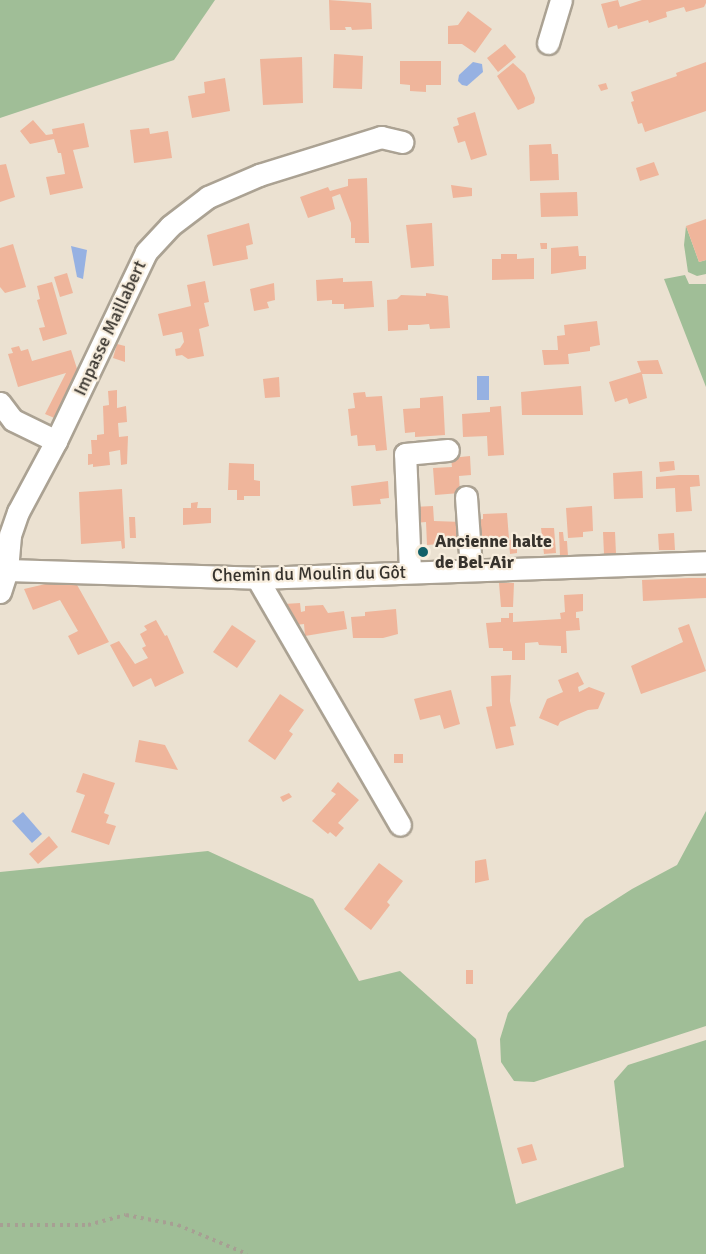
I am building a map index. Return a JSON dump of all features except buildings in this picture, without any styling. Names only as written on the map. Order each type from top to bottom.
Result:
[{"type":"street","points":[[548,43],[561,0]]},
{"type":"street","name":"Impasse Maillabert","points":[[8,570],[5,534],[56,441],[146,252],[170,226],[208,197],[259,175],[381,137],[402,142]]},
{"type":"street","points":[[0,403],[13,420],[56,441]]},
{"type":"street","points":[[410,571],[405,454],[448,450]]},
{"type":"street","points":[[466,497],[471,569]]},
{"type":"street","name":"Chemin du Moulin du Gôt","points":[[8,570],[256,578],[706,562]]},
{"type":"street","points":[[0,592],[8,570]]},
{"type":"street","points":[[256,578],[399,825]]},
{"type":"path","points":[[0,1225],[88,1225],[126,1215],[178,1225],[247,1254]]},
{"type":"green space","points":[[0,0],[215,0],[174,60],[0,118]]},
{"type":"green space","points":[[686,226],[699,262],[706,260],[706,274],[697,276],[688,272],[684,245]]},
{"type":"green space","points":[[685,275],[689,284],[706,284],[706,387],[664,279]]},
{"type":"green space","points":[[706,811],[706,1026],[534,1082],[514,1081],[501,1062],[500,1039],[508,1013],[585,919],[632,889],[677,865]]},
{"type":"green space","points":[[208,851],[313,899],[359,981],[400,971],[476,1039],[516,1204],[624,1167],[614,1081],[628,1065],[706,1040],[706,1254],[0,1254],[0,872]]},
{"type":"water","points":[[473,62],[482,64],[483,72],[467,86],[462,85],[458,81],[459,75]]},
{"type":"water","points":[[71,246],[87,250],[83,279],[77,277]]},
{"type":"water","points":[[477,376],[489,376],[489,400],[477,400]]},
{"type":"water","points":[[23,812],[42,834],[32,843],[12,821]]},
{"type":"place","name":"Ancienne halte de Bel-Air","points":[[423,552]]}]
